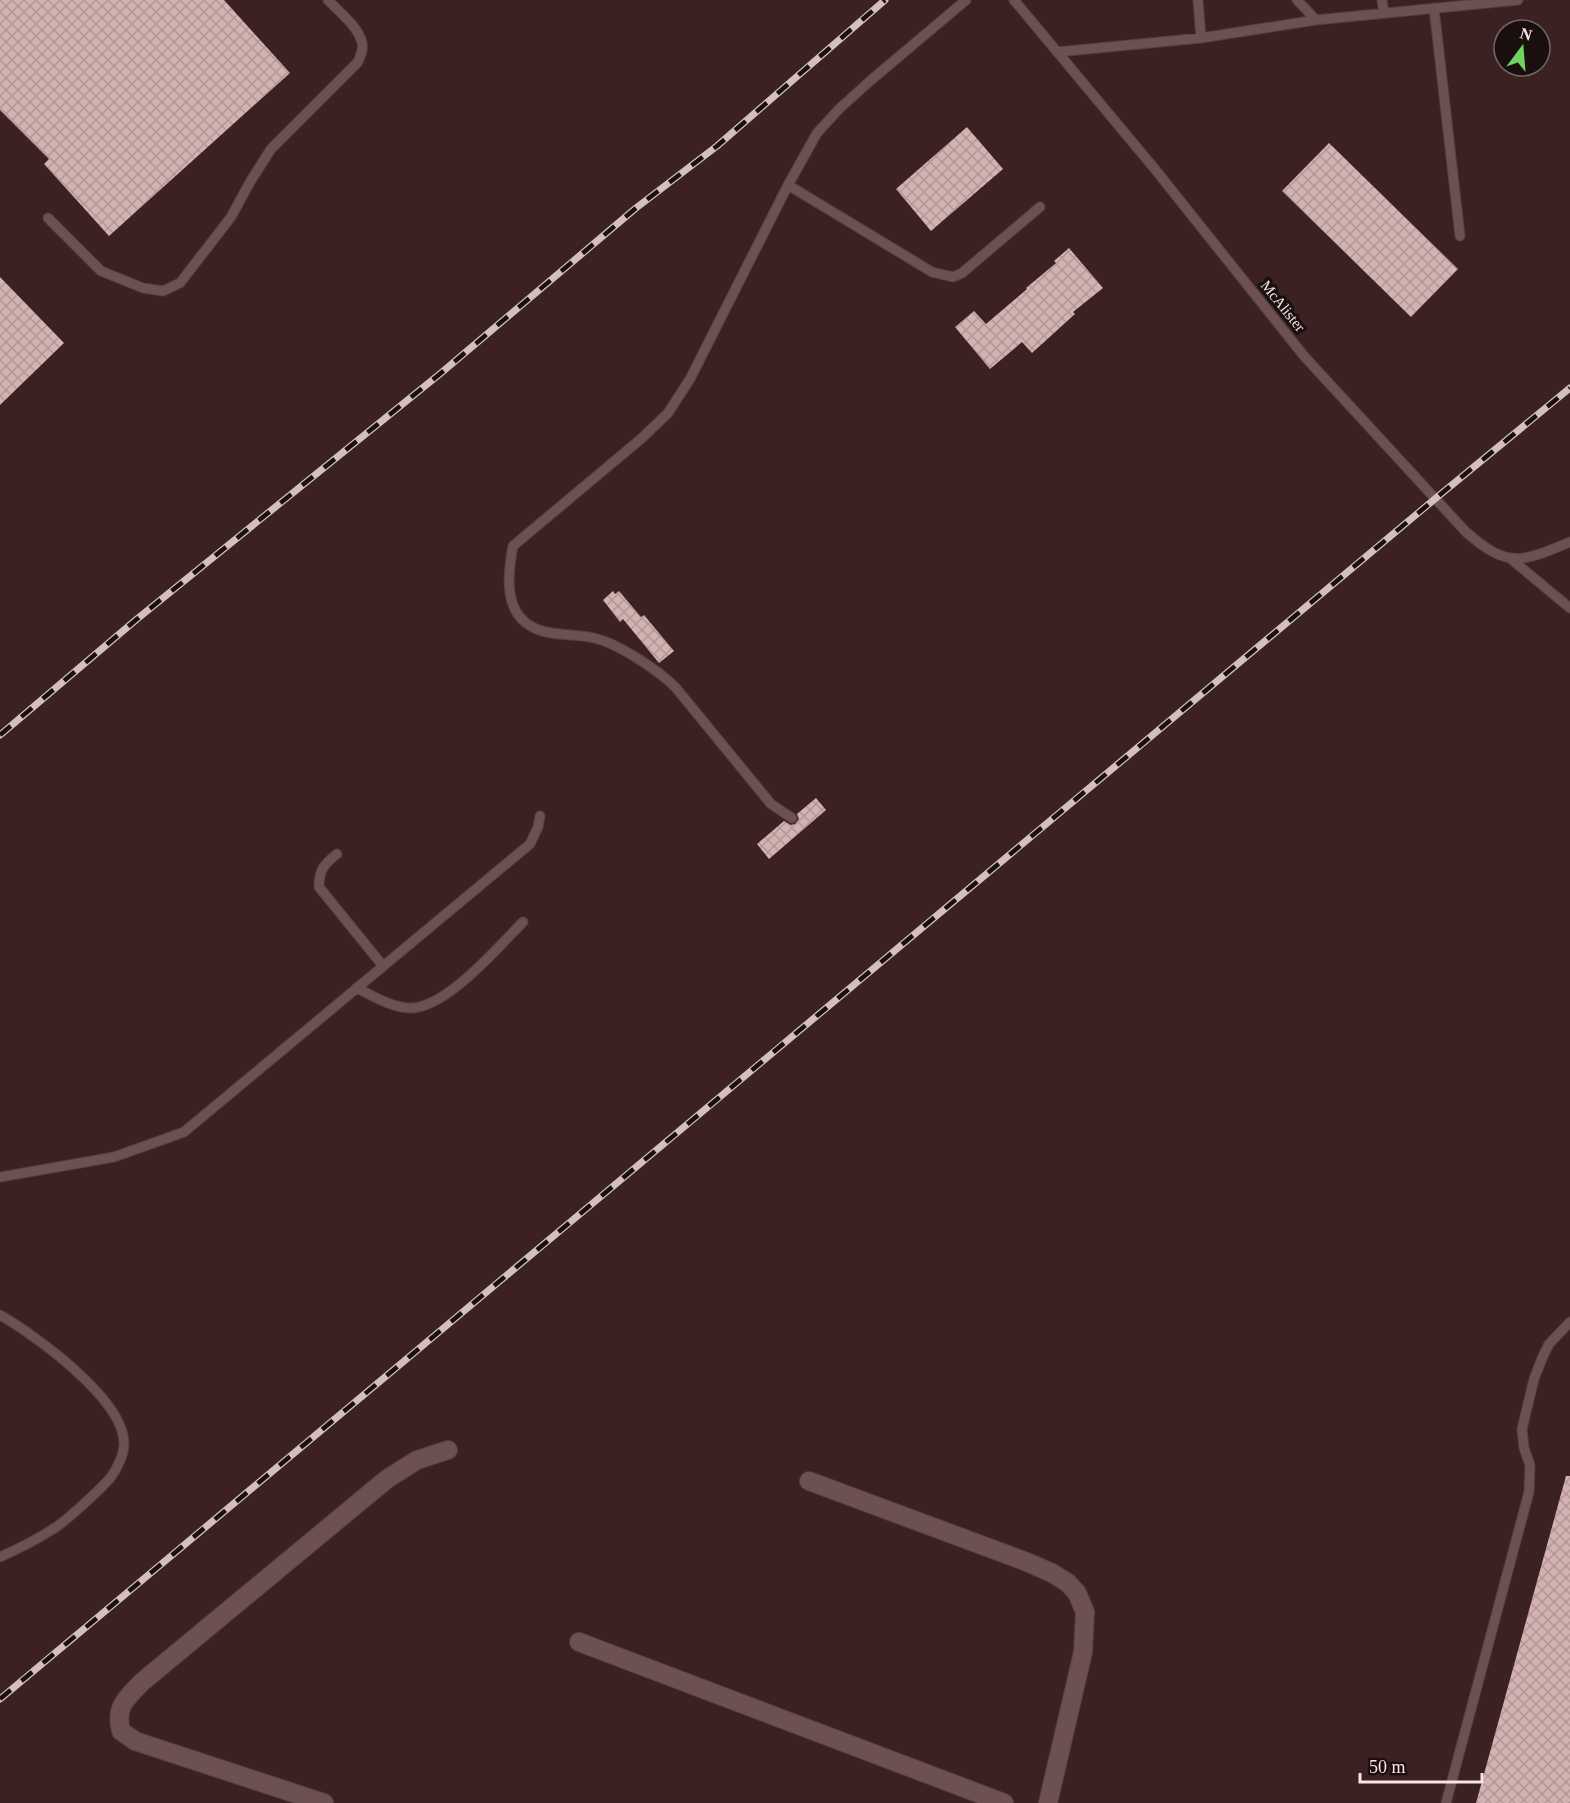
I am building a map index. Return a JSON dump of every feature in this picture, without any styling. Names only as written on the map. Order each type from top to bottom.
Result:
[{"type":"street","points":[[324,1803],[135,1741],[121,1731],[118,1718],[122,1704],[142,1682],[387,1479],[417,1460],[448,1450]]},
{"type":"street","points":[[809,1481],[1027,1562],[1052,1573],[1068,1583],[1077,1593],[1085,1612],[1083,1652],[1048,1803]]},
{"type":"street","points":[[579,1642],[1004,1803]]},
{"type":"lane","points":[[48,218],[101,270],[109,274],[143,288],[163,291],[180,283],[231,217],[271,149],[358,62],[363,50],[358,32],[328,0]]},
{"type":"lane","points":[[792,818],[771,804],[669,681],[613,645],[595,638],[540,630],[518,615],[511,604],[509,583],[513,546],[642,438],[668,413],[679,399],[732,299],[809,146],[833,115],[966,0]]},
{"type":"lane","name":"McAlister","points":[[1014,0],[1161,177],[1304,356],[1466,532],[1489,550],[1511,559],[1570,608]]},
{"type":"lane","points":[[1198,0],[1201,38]]},
{"type":"lane","points":[[1297,0],[1316,20]]},
{"type":"lane","points":[[1382,0],[1384,14]]},
{"type":"lane","points":[[1057,52],[1201,38],[1316,20],[1518,0]]},
{"type":"lane","points":[[1434,8],[1460,236]]},
{"type":"lane","points":[[788,185],[932,272],[953,277],[962,273],[1040,207]]},
{"type":"lane","points":[[1511,559],[1532,556],[1570,542]]},
{"type":"lane","points":[[0,1177],[114,1157],[184,1132],[530,844],[538,827],[540,816]]},
{"type":"lane","points":[[338,854],[320,871],[319,887],[383,966]]},
{"type":"lane","points":[[356,988],[401,1007],[420,1007],[432,1003],[449,993],[523,922]]},
{"type":"lane","points":[[0,1315],[49,1347],[98,1394],[120,1423],[124,1444],[119,1464],[111,1478],[55,1528],[0,1557]]},
{"type":"lane","points":[[1446,1803],[1529,1492],[1530,1465],[1521,1437],[1534,1379],[1549,1344],[1570,1322]]},
{"type":"building","points":[[0,0],[224,0],[290,73],[109,236],[44,164],[49,159],[0,110]]},
{"type":"building","points":[[967,127],[1003,169],[931,231],[896,189]]},
{"type":"building","points":[[1329,143],[1458,269],[1411,317],[1282,191]]},
{"type":"building","points":[[1069,248],[1103,288],[1073,312],[1075,314],[1032,353],[1022,342],[990,369],[955,327],[974,311],[986,324],[1056,263],[1054,261]]},
{"type":"building","points":[[0,277],[64,343],[0,405]]},
{"type":"building","points":[[613,591],[615,594],[619,591],[641,617],[644,615],[674,651],[659,663],[623,619],[620,622],[603,600]]},
{"type":"building","points":[[816,798],[826,810],[769,859],[757,844],[784,821],[791,825],[795,824],[799,819],[797,814]]},
{"type":"building","points":[[1566,1476],[1570,1476],[1570,1803],[1476,1803]]},
{"type":"railway","points":[[0,735],[137,619],[441,373],[636,208],[717,146],[885,0]]},
{"type":"railway","points":[[0,1699],[1570,388]]}]
